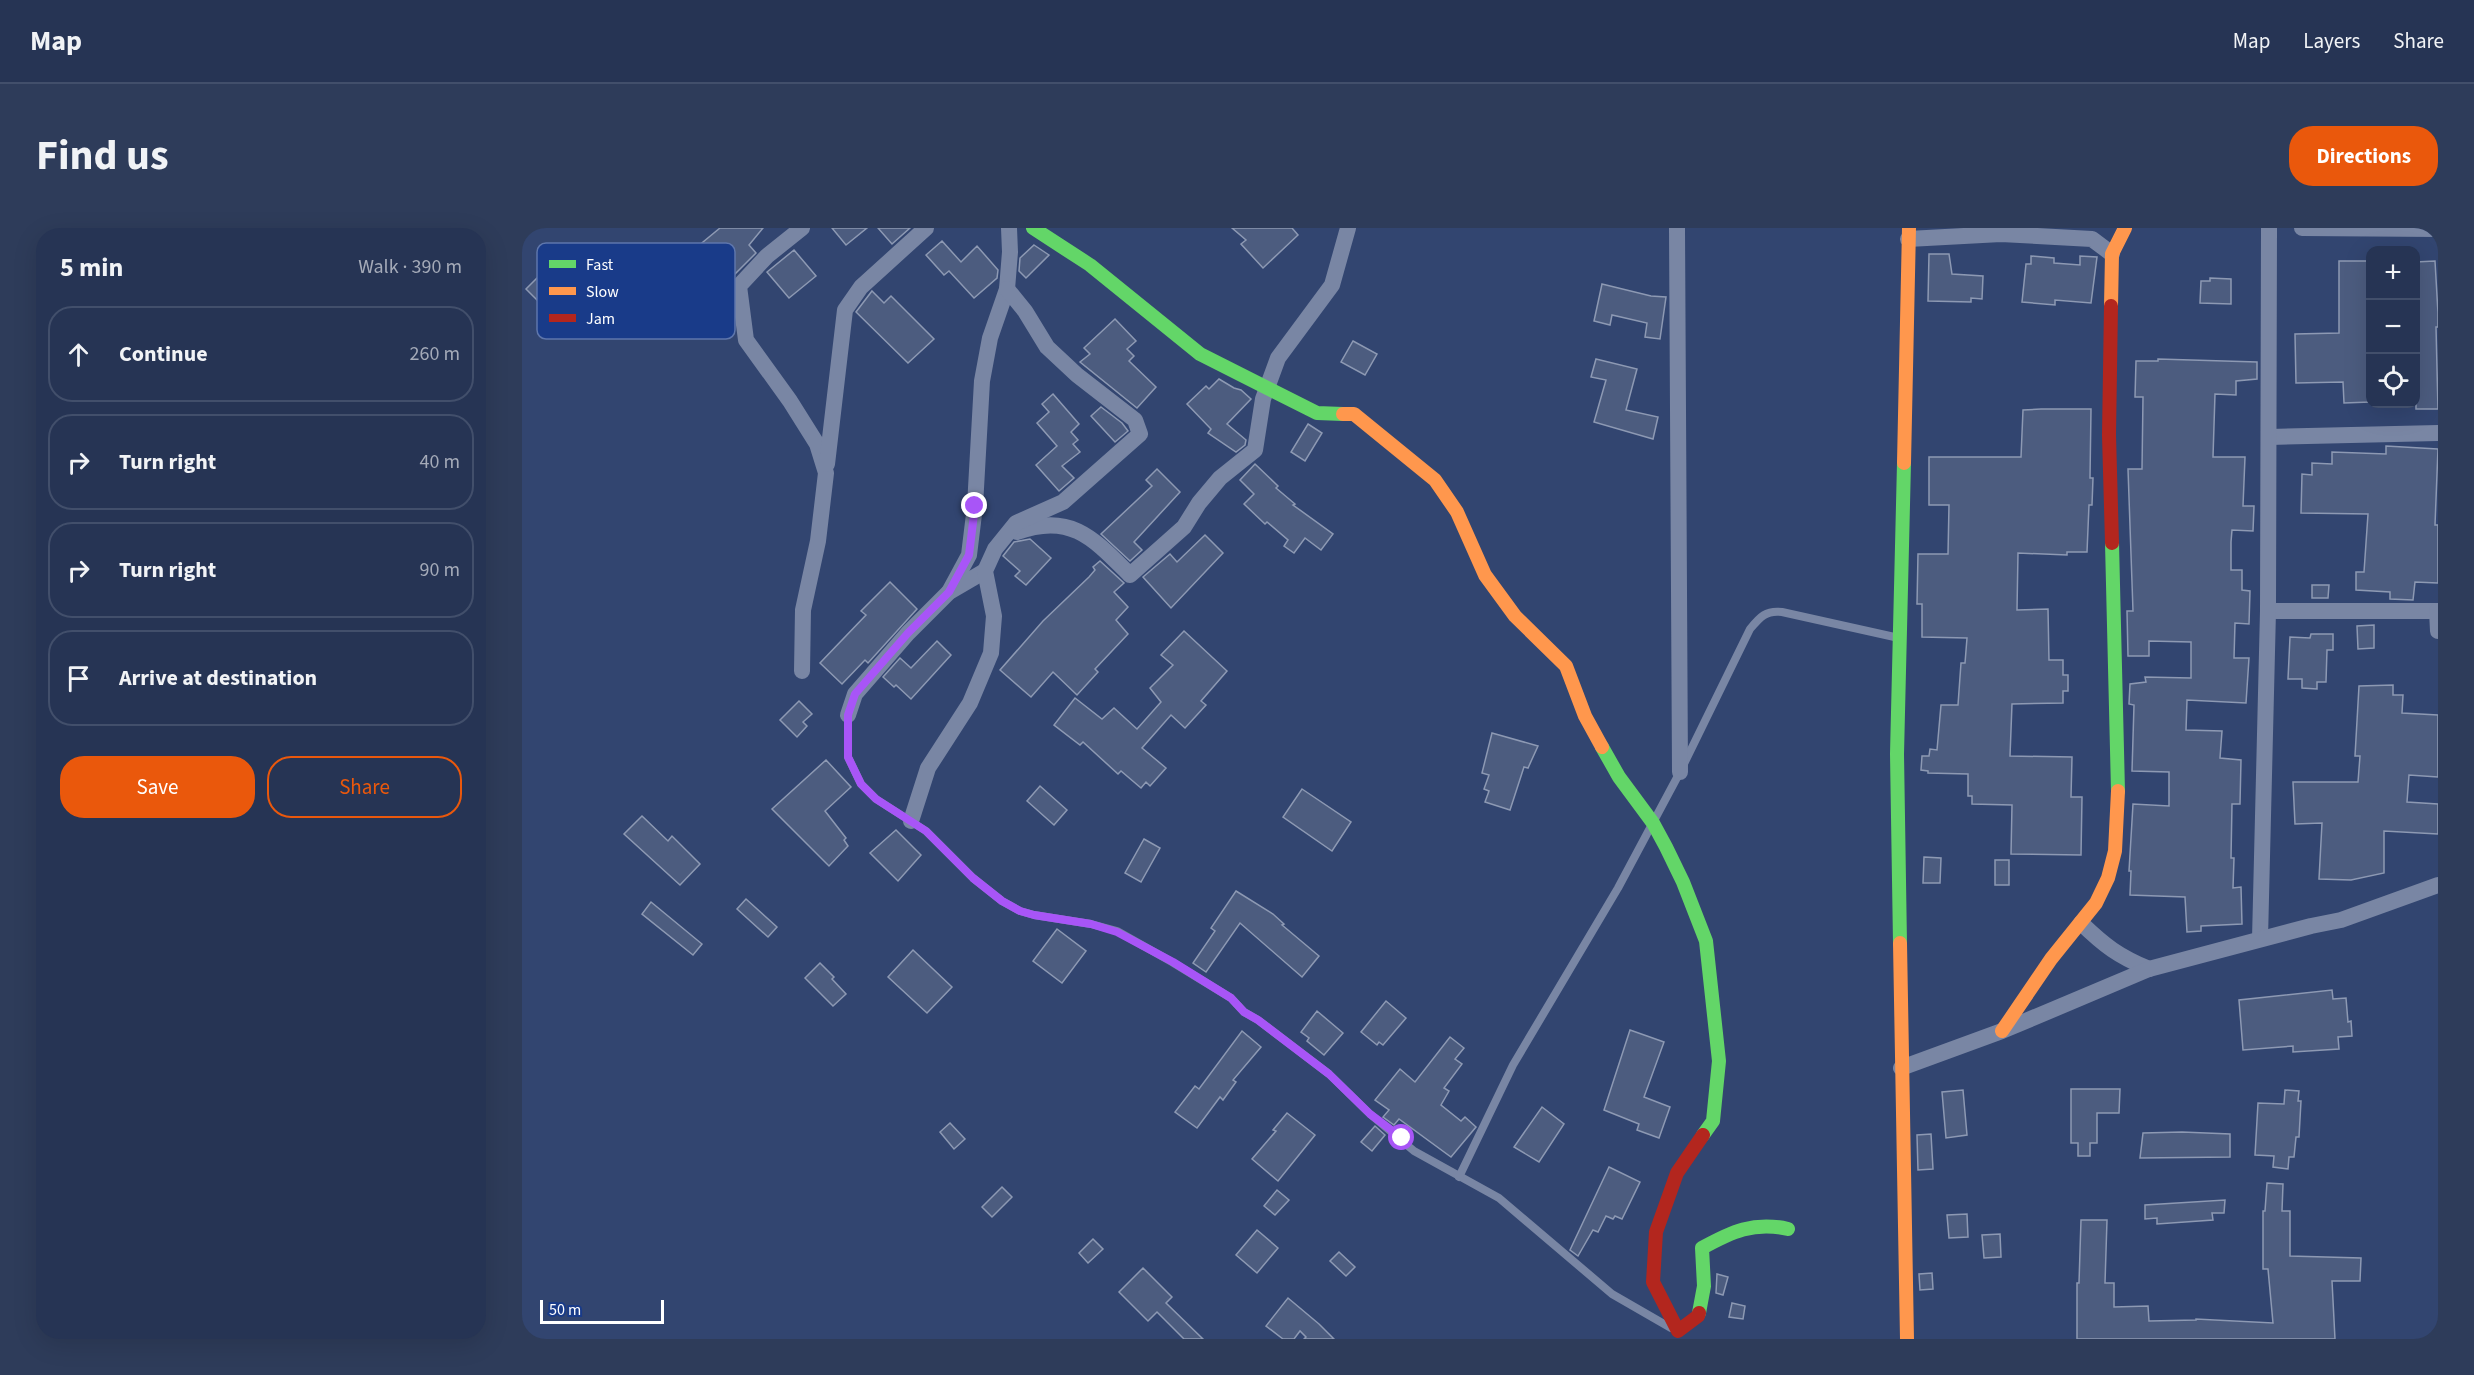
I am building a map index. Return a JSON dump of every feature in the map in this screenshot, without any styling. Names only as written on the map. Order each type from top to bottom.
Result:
[{"type":"street","points":[[802,228],[767,256],[739,286],[746,340],[790,401],[817,444],[826,473]]},
{"type":"street","points":[[802,671],[803,610],[818,541],[845,310],[861,287],[926,228]]},
{"type":"street","points":[[949,592],[969,555],[975,506],[982,381],[990,338],[1007,289],[1009,228]]},
{"type":"street","points":[[1033,228],[1090,265],[1200,354],[1317,414],[1354,414],[1435,480],[1457,512],[1485,575],[1515,615],[1566,666],[1585,716],[1613,767],[1653,823],[1683,882],[1706,941],[1719,1061],[1713,1121],[1677,1173],[1656,1232],[1653,1282],[1681,1335],[1698,1316],[1704,1286],[1702,1248],[1738,1229],[1770,1223],[1788,1229]]},
{"type":"street","points":[[995,549],[1018,532],[1039,525],[1066,525],[1083,534],[1112,556],[1130,575],[1184,527],[1220,478],[1255,450],[1267,388],[1278,358],[1332,285],[1348,228]]},
{"type":"street","points":[[1677,228],[1680,772]]},
{"type":"street","points":[[2002,1031],[2052,959],[2096,903],[2108,878],[2115,851],[2118,786],[2109,435],[2112,254],[2125,228]]},
{"type":"street","points":[[2260,939],[2268,611],[2269,228]]},
{"type":"street","points":[[2302,228],[2438,229]]},
{"type":"street","points":[[1907,1339],[1897,754],[1909,233],[2001,234],[2092,239],[2112,254]]},
{"type":"street","points":[[848,715],[855,694],[908,633],[949,592],[985,571],[995,549],[1016,523],[1063,502],[1140,434],[1135,420],[1077,375],[1047,347],[1025,311],[1007,289]]},
{"type":"street","points":[[2270,437],[2438,433]]},
{"type":"street","points":[[911,821],[927,768],[970,703],[991,653],[994,616],[985,571]]},
{"type":"street","points":[[2268,611],[2437,611],[2438,631]]},
{"type":"street","points":[[1901,1068],[2002,1031],[2149,969],[2341,920],[2438,885]]},
{"type":"street","points":[[2081,923],[2122,958],[2149,969]]},
{"type":"lane","points":[[1459,1177],[1513,1065],[1580,953],[1653,823],[1750,629],[1760,617],[1774,611],[1899,638]]},
{"type":"lane","points":[[848,715],[848,757],[861,784],[876,799],[937,841],[973,878],[1002,901],[1020,911],[1091,924],[1117,932],[1173,962],[1231,998],[1244,1012],[1329,1074],[1370,1114],[1414,1150],[1498,1198],[1612,1294],[1681,1335]]},
{"type":"building","points":[[720,228],[763,228],[749,245],[756,253],[735,274],[735,243],[702,243]]},
{"type":"building","points":[[832,228],[867,228],[846,245]]},
{"type":"building","points":[[878,228],[910,228],[892,244]]},
{"type":"building","points":[[1232,228],[1292,228],[1298,235],[1263,268],[1241,244],[1246,240]]},
{"type":"building","points":[[942,241],[961,262],[977,246],[998,270],[997,278],[974,298],[949,271],[944,275],[926,255]]},
{"type":"building","points":[[1034,245],[1049,255],[1026,278],[1019,271],[1020,258]]},
{"type":"building","points":[[794,250],[816,276],[789,298],[767,272]]},
{"type":"building","points":[[1929,254],[1949,254],[1952,274],[1983,276],[1982,299],[1971,298],[1971,302],[1928,301]]},
{"type":"building","points":[[2031,256],[2054,258],[2054,263],[2080,265],[2080,256],[2097,257],[2091,303],[2055,300],[2055,305],[2022,302],[2026,264],[2031,264]]},
{"type":"building","points":[[2339,261],[2366,261],[2366,402],[2344,403],[2343,382],[2296,383],[2295,334],[2339,333]]},
{"type":"building","points":[[2435,261],[2438,313],[2438,327],[2436,327],[2438,409],[2416,409],[2420,408],[2420,262]]},
{"type":"building","points":[[537,278],[537,300],[526,289]]},
{"type":"building","points":[[2210,278],[2231,279],[2231,304],[2200,303],[2201,281],[2210,281]]},
{"type":"building","points":[[1602,284],[1651,296],[1666,297],[1660,339],[1645,337],[1647,323],[1612,315],[1610,325],[1594,321]]},
{"type":"building","points":[[872,291],[884,303],[891,296],[934,339],[908,363],[856,312]]},
{"type":"building","points":[[1115,319],[1136,341],[1127,349],[1134,356],[1129,361],[1156,387],[1137,408],[1080,362],[1090,354],[1084,348]]},
{"type":"building","points":[[1353,341],[1377,354],[1365,375],[1341,362]]},
{"type":"building","points":[[1596,359],[1637,369],[1626,410],[1658,417],[1653,439],[1594,422],[1606,380],[1591,377]]},
{"type":"building","points":[[2158,359],[2257,362],[2257,379],[2236,381],[2236,395],[2215,394],[2213,457],[2245,457],[2243,506],[2254,506],[2253,531],[2232,530],[2231,542],[2231,570],[2242,570],[2242,590],[2250,591],[2249,624],[2235,623],[2234,658],[2249,658],[2246,703],[2187,700],[2186,730],[2222,731],[2220,758],[2241,760],[2240,804],[2232,804],[2231,858],[2234,858],[2233,888],[2241,887],[2242,924],[2201,926],[2201,931],[2187,932],[2185,897],[2130,895],[2133,804],[2169,806],[2169,772],[2132,771],[2134,705],[2129,704],[2130,684],[2146,682],[2145,677],[2191,678],[2191,642],[2149,641],[2149,656],[2128,656],[2127,611],[2133,611],[2128,469],[2142,469],[2143,397],[2135,397],[2136,361],[2158,361]]},
{"type":"building","points":[[1219,379],[1241,390],[1251,399],[1227,424],[1246,440],[1245,445],[1236,452],[1208,433],[1211,429],[1187,404],[1206,386],[1209,389]]},
{"type":"building","points":[[1053,394],[1079,424],[1071,432],[1078,440],[1073,444],[1080,452],[1062,466],[1074,478],[1059,491],[1036,465],[1057,446],[1037,423],[1049,412],[1042,404]]},
{"type":"building","points":[[1101,407],[1122,423],[1128,431],[1115,442],[1091,416]]},
{"type":"building","points":[[2091,409],[2092,505],[2089,505],[2087,552],[2067,552],[2067,555],[2018,553],[2017,610],[2048,609],[2049,660],[2063,660],[2063,675],[2068,675],[2068,691],[2063,691],[2063,703],[2012,704],[2010,756],[2072,757],[2071,797],[2082,797],[2081,855],[2011,854],[2012,805],[1972,804],[1972,796],[1968,796],[1968,774],[1928,773],[1928,771],[1921,770],[1922,756],[1929,756],[1930,749],[1937,750],[1941,705],[1958,705],[1961,663],[1965,663],[1967,638],[1922,637],[1922,604],[1917,604],[1918,554],[1948,554],[1949,505],[1929,505],[1929,457],[2021,457],[2023,410]]},
{"type":"building","points":[[1308,424],[1322,433],[1305,461],[1291,452]]},
{"type":"building","points":[[2386,446],[2438,449],[2435,525],[2438,525],[2438,583],[2415,582],[2413,600],[2390,599],[2390,592],[2356,590],[2356,572],[2364,572],[2368,514],[2301,513],[2302,474],[2312,475],[2312,463],[2332,464],[2332,452],[2386,454]]},
{"type":"building","points":[[1255,464],[1278,486],[1276,488],[1295,504],[1293,505],[1333,534],[1321,550],[1305,538],[1294,553],[1284,546],[1288,540],[1267,522],[1265,524],[1244,504],[1254,494],[1240,480]]},
{"type":"building","points":[[1157,469],[1180,492],[1134,542],[1142,550],[1130,561],[1101,534],[1152,486],[1146,480]]},
{"type":"building","points":[[1205,535],[1223,553],[1171,608],[1143,577],[1170,554],[1177,562]]},
{"type":"building","points":[[1030,539],[1051,558],[1026,585],[1015,576],[1020,571],[1003,556],[1014,542]]},
{"type":"building","points":[[1100,561],[1124,583],[1114,592],[1128,607],[1116,620],[1128,634],[1095,669],[1098,672],[1077,695],[1053,672],[1031,697],[1000,670],[1043,621],[1089,577],[1095,570],[1093,567]]},
{"type":"building","points":[[890,582],[917,609],[868,663],[865,660],[842,684],[820,663],[866,615],[861,611]]},
{"type":"building","points":[[2312,585],[2329,585],[2328,598],[2312,598]]},
{"type":"building","points":[[2374,625],[2374,648],[2358,649],[2357,626]]},
{"type":"building","points":[[1184,631],[1227,671],[1201,701],[1206,705],[1185,728],[1171,715],[1142,748],[1166,768],[1150,786],[1146,782],[1141,788],[1121,771],[1118,774],[1083,742],[1080,745],[1054,725],[1075,698],[1102,719],[1114,708],[1137,729],[1161,702],[1150,688],[1173,665],[1161,655]]},
{"type":"building","points":[[2311,634],[2333,634],[2333,650],[2327,650],[2326,682],[2317,682],[2317,689],[2302,688],[2302,679],[2288,679],[2290,637],[2310,638]]},
{"type":"building","points":[[937,641],[951,655],[911,699],[883,677],[900,658],[911,668]]},
{"type":"building","points":[[2393,685],[2393,695],[2403,695],[2402,713],[2438,715],[2438,777],[2409,775],[2407,802],[2438,804],[2438,834],[2384,831],[2384,873],[2351,880],[2319,879],[2322,823],[2295,824],[2293,782],[2358,782],[2360,756],[2355,756],[2359,686]]},
{"type":"building","points":[[799,701],[812,714],[803,722],[807,726],[797,737],[780,720]]},
{"type":"building","points":[[1492,733],[1538,746],[1528,768],[1524,767],[1510,810],[1485,802],[1489,791],[1484,789],[1489,775],[1482,773]]},
{"type":"building","points":[[826,760],[851,787],[825,811],[846,838],[844,840],[848,846],[829,866],[772,809]]},
{"type":"building","points":[[1040,786],[1067,810],[1054,825],[1027,801]]},
{"type":"building","points":[[1302,789],[1351,822],[1332,851],[1283,817]]},
{"type":"building","points":[[642,816],[668,841],[672,836],[700,864],[680,885],[624,834]]},
{"type":"building","points":[[896,830],[921,855],[898,881],[870,853]]},
{"type":"building","points":[[1144,839],[1160,848],[1141,882],[1125,873]]},
{"type":"building","points":[[1924,857],[1941,858],[1940,883],[1923,883]]},
{"type":"building","points":[[1995,860],[2009,860],[2009,885],[1995,885]]},
{"type":"building","points":[[1236,891],[1273,914],[1284,924],[1282,925],[1319,956],[1302,977],[1240,923],[1206,972],[1193,963],[1215,931],[1211,928]]},
{"type":"building","points":[[746,899],[777,927],[768,937],[737,909]]},
{"type":"building","points":[[651,902],[702,944],[693,955],[642,914]]},
{"type":"building","points":[[1057,929],[1086,951],[1062,983],[1033,961]]},
{"type":"building","points":[[913,950],[952,987],[927,1013],[888,977]]},
{"type":"building","points":[[820,963],[846,994],[833,1006],[805,978]]},
{"type":"building","points":[[2332,990],[2333,999],[2346,998],[2348,1022],[2351,1021],[2352,1036],[2338,1037],[2339,1049],[2293,1052],[2293,1046],[2243,1050],[2239,1000]]},
{"type":"building","points":[[1386,1001],[1406,1018],[1383,1045],[1379,1042],[1377,1045],[1361,1032]]},
{"type":"building","points":[[1317,1011],[1343,1033],[1324,1055],[1307,1041],[1309,1038],[1301,1032]]},
{"type":"building","points":[[1630,1030],[1664,1042],[1644,1097],[1670,1107],[1659,1138],[1637,1130],[1639,1124],[1604,1110]]},
{"type":"building","points":[[1242,1031],[1261,1047],[1233,1080],[1236,1082],[1223,1100],[1220,1097],[1197,1128],[1175,1112],[1195,1086],[1199,1089]]},
{"type":"building","points":[[1450,1037],[1464,1048],[1455,1059],[1462,1064],[1444,1088],[1449,1091],[1441,1105],[1461,1121],[1465,1117],[1476,1127],[1451,1157],[1399,1119],[1394,1125],[1383,1117],[1389,1110],[1375,1100],[1400,1069],[1415,1082]]},
{"type":"building","points":[[2071,1089],[2120,1089],[2119,1113],[2097,1113],[2097,1143],[2090,1143],[2090,1156],[2078,1156],[2078,1143],[2071,1143]]},
{"type":"building","points":[[1963,1090],[1967,1135],[1946,1138],[1942,1092]]},
{"type":"building","points":[[2285,1090],[2299,1091],[2298,1101],[2301,1101],[2299,1137],[2296,1137],[2294,1157],[2289,1157],[2288,1169],[2273,1167],[2274,1156],[2255,1155],[2258,1103],[2284,1104]]},
{"type":"building","points":[[1542,1107],[1564,1124],[1539,1162],[1514,1147]]},
{"type":"building","points":[[1287,1113],[1315,1135],[1278,1181],[1252,1159],[1276,1131],[1273,1130]]},
{"type":"building","points":[[950,1123],[965,1139],[954,1149],[940,1132]]},
{"type":"building","points":[[1375,1126],[1385,1135],[1372,1151],[1361,1142]]},
{"type":"building","points":[[2143,1133],[2230,1134],[2230,1157],[2140,1158]]},
{"type":"building","points":[[1931,1134],[1933,1169],[1918,1170],[1917,1135]]},
{"type":"building","points":[[1609,1167],[1640,1182],[1622,1219],[1606,1216],[1598,1232],[1593,1230],[1578,1256],[1570,1250]]},
{"type":"building","points":[[2267,1183],[2283,1184],[2282,1211],[2290,1211],[2290,1256],[2361,1258],[2360,1281],[2332,1281],[2335,1339],[2077,1339],[2077,1283],[2079,1283],[2081,1220],[2107,1220],[2105,1283],[2114,1283],[2114,1307],[2148,1306],[2149,1321],[2196,1319],[2273,1323],[2268,1269],[2263,1269],[2263,1211],[2265,1211]]},
{"type":"building","points":[[1002,1187],[1012,1197],[992,1217],[982,1207]]},
{"type":"building","points":[[1277,1190],[1289,1200],[1275,1215],[1264,1206]]},
{"type":"building","points":[[2225,1200],[2224,1213],[2212,1213],[2213,1220],[2157,1224],[2157,1218],[2145,1219],[2145,1205]]},
{"type":"building","points":[[1967,1214],[1968,1237],[1949,1238],[1947,1215]]},
{"type":"building","points":[[1257,1230],[1278,1248],[1257,1273],[1236,1255]]},
{"type":"building","points":[[2000,1234],[2001,1257],[1984,1258],[1982,1235]]},
{"type":"building","points":[[1093,1239],[1103,1249],[1088,1263],[1079,1253]]},
{"type":"building","points":[[1339,1252],[1355,1267],[1346,1276],[1330,1261]]},
{"type":"building","points":[[1143,1268],[1172,1297],[1166,1303],[1203,1339],[1184,1339],[1157,1312],[1148,1321],[1119,1292]]},
{"type":"building","points":[[1932,1273],[1933,1289],[1920,1290],[1919,1274]]},
{"type":"building","points":[[1717,1274],[1728,1277],[1723,1295],[1716,1293]]},
{"type":"building","points":[[1288,1298],[1334,1339],[1304,1339],[1306,1337],[1300,1331],[1294,1339],[1283,1339],[1266,1326]]},
{"type":"building","points":[[1732,1303],[1745,1306],[1743,1319],[1729,1317]]},
{"type":"traffic: fast","points":[[1033,228],[1090,265],[1200,354],[1317,413],[1343,414]]},
{"type":"traffic: fast","points":[[1900,943],[1897,754],[1904,463]]},
{"type":"traffic: fast","points":[[2112,543],[2118,791]]},
{"type":"traffic: fast","points":[[1602,747],[1619,777],[1653,823],[1666,847],[1683,882],[1706,941],[1719,1061],[1713,1121],[1703,1135]]},
{"type":"traffic: fast","points":[[1699,1313],[1704,1286],[1702,1248],[1723,1237],[1753,1227],[1788,1229]]},
{"type":"traffic: slow","points":[[1904,463],[1909,228]]},
{"type":"traffic: slow","points":[[2111,306],[2112,254],[2125,228]]},
{"type":"traffic: slow","points":[[1343,414],[1354,414],[1435,480],[1457,512],[1485,575],[1515,616],[1566,666],[1585,716],[1602,747]]},
{"type":"traffic: slow","points":[[2002,1031],[2051,959],[2096,903],[2108,878],[2115,851],[2118,791]]},
{"type":"traffic: slow","points":[[1900,943],[1907,1339]]},
{"type":"traffic: jam","points":[[2111,306],[2109,435],[2112,543]]},
{"type":"traffic: jam","points":[[1699,1313],[1678,1331],[1653,1282],[1656,1232],[1677,1173],[1703,1135]]},
{"type":"route","points":[[975,506],[969,555],[949,592],[908,633],[855,694],[848,715],[848,757],[861,784],[876,799],[926,831],[973,878],[1002,901],[1020,911],[1034,915],[1091,924],[1117,932],[1173,962],[1231,998],[1244,1012],[1329,1074],[1370,1114],[1402,1138]]}]
